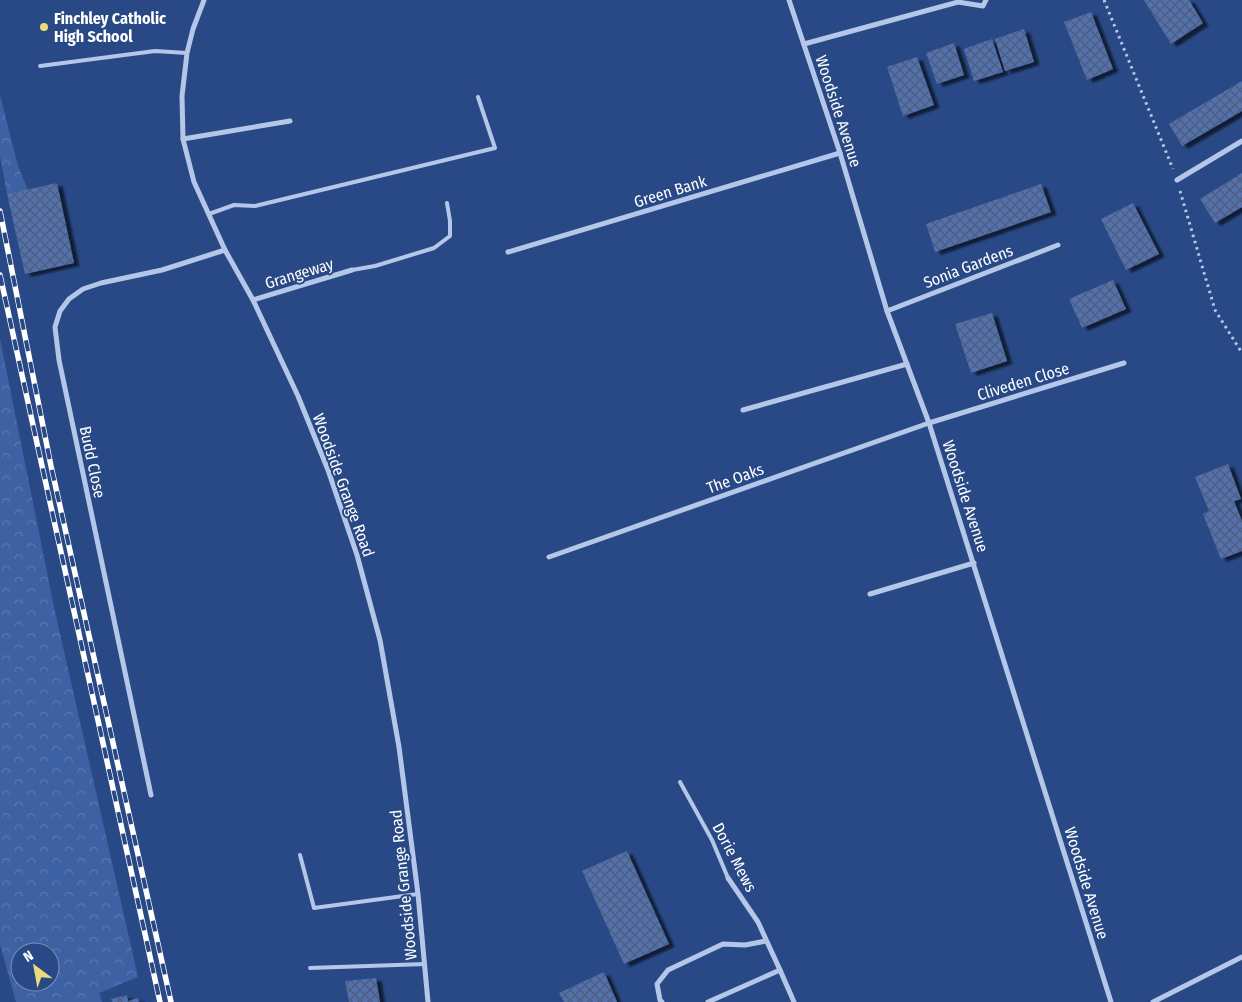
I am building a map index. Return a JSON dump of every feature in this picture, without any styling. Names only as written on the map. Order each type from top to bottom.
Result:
[{"type":"street","name":"Woodside Grange Road","points":[[204,0],[192,28],[187,53],[182,96],[183,139],[194,182],[225,250],[253,300],[298,396],[328,470],[357,555],[380,640],[396,728],[418,894],[428,1002]]},
{"type":"street","name":"Woodside Avenue","points":[[789,0],[840,153],[887,311],[929,423],[974,563],[1111,1002]]},
{"type":"street","points":[[804,44],[959,1],[983,6],[986,0]]},
{"type":"street","points":[[183,139],[290,122]]},
{"type":"street","points":[[1176,180],[1242,141]]},
{"type":"street","name":"Green Bank","points":[[508,252],[840,153]]},
{"type":"street","name":"Sonia Gardens","points":[[887,311],[1058,245]]},
{"type":"street","name":"Budd Close","points":[[150,795],[59,360],[55,327],[60,311],[69,298],[83,288],[162,270],[225,250]]},
{"type":"street","name":"Grangeway","points":[[253,300],[352,270]]},
{"type":"street","name":"Cliveden Close","points":[[929,423],[1124,363]]},
{"type":"street","points":[[743,410],[907,364]]},
{"type":"street","name":"The Oaks","points":[[549,557],[929,423]]},
{"type":"street","points":[[870,594],[974,563]]},
{"type":"street","name":"Dorie Mews","points":[[728,878],[758,922],[794,1002]]},
{"type":"street","points":[[662,1002],[660,1000],[658,984],[668,970],[723,944],[745,945],[766,941]]},
{"type":"street","points":[[1153,1002],[1242,958]]},
{"type":"street","points":[[708,1002],[780,970]]},
{"type":"lane","points":[[40,66],[155,51],[187,53]]},
{"type":"lane","points":[[209,214],[234,205],[255,206],[495,148],[478,97]]},
{"type":"lane","points":[[352,270],[374,266],[434,248],[450,236],[447,203]]},
{"type":"lane","name":"Dorie Mews","points":[[680,782],[712,840],[728,878]]},
{"type":"lane","points":[[300,855],[314,908],[418,894]]},
{"type":"lane","points":[[310,968],[425,964]]},
{"type":"green space","points":[[0,95],[18,166],[28,190],[7,194],[0,156]]},
{"type":"green space","points":[[0,339],[54,607],[138,977],[99,993],[102,1002],[16,1002],[13,992],[60,992],[60,942],[10,942],[10,980],[0,944]]},
{"type":"building","points":[[1144,0],[1189,0],[1203,23],[1171,44]]},
{"type":"building","points":[[1091,12],[1113,69],[1087,80],[1064,22]]},
{"type":"building","points":[[1024,29],[1034,62],[1005,71],[995,39]]},
{"type":"building","points":[[992,39],[1003,72],[974,81],[964,49]]},
{"type":"building","points":[[954,43],[964,75],[937,84],[926,53]]},
{"type":"building","points":[[917,57],[934,105],[903,116],[887,67]]},
{"type":"building","points":[[1242,81],[1242,111],[1182,146],[1169,124]]},
{"type":"building","points":[[1242,173],[1242,207],[1215,223],[1200,199]]},
{"type":"building","points":[[57,183],[74,263],[25,274],[7,194]]},
{"type":"building","points":[[1041,184],[1051,212],[935,252],[926,224]]},
{"type":"building","points":[[1133,203],[1159,254],[1126,270],[1101,219]]},
{"type":"building","points":[[1113,280],[1126,309],[1082,328],[1069,299]]},
{"type":"building","points":[[992,313],[1007,361],[971,373],[955,324]]},
{"type":"building","points":[[1228,464],[1241,499],[1234,501],[1242,521],[1242,551],[1221,559],[1203,514],[1209,511],[1195,477]]},
{"type":"building","points":[[627,851],[669,944],[624,964],[582,871]]},
{"type":"building","points":[[604,972],[617,1002],[564,1002],[559,993]]},
{"type":"building","points":[[376,978],[380,1002],[349,1002],[345,981]]},
{"type":"building","points":[[127,995],[128,1001],[138,998],[139,1002],[112,1002],[111,999]]},
{"type":"railway","points":[[0,211],[51,466],[171,1002]]},
{"type":"railway","points":[[0,275],[160,1002]]},
{"type":"place","name":"Finchley Catholic High School","points":[[44,27]]}]
